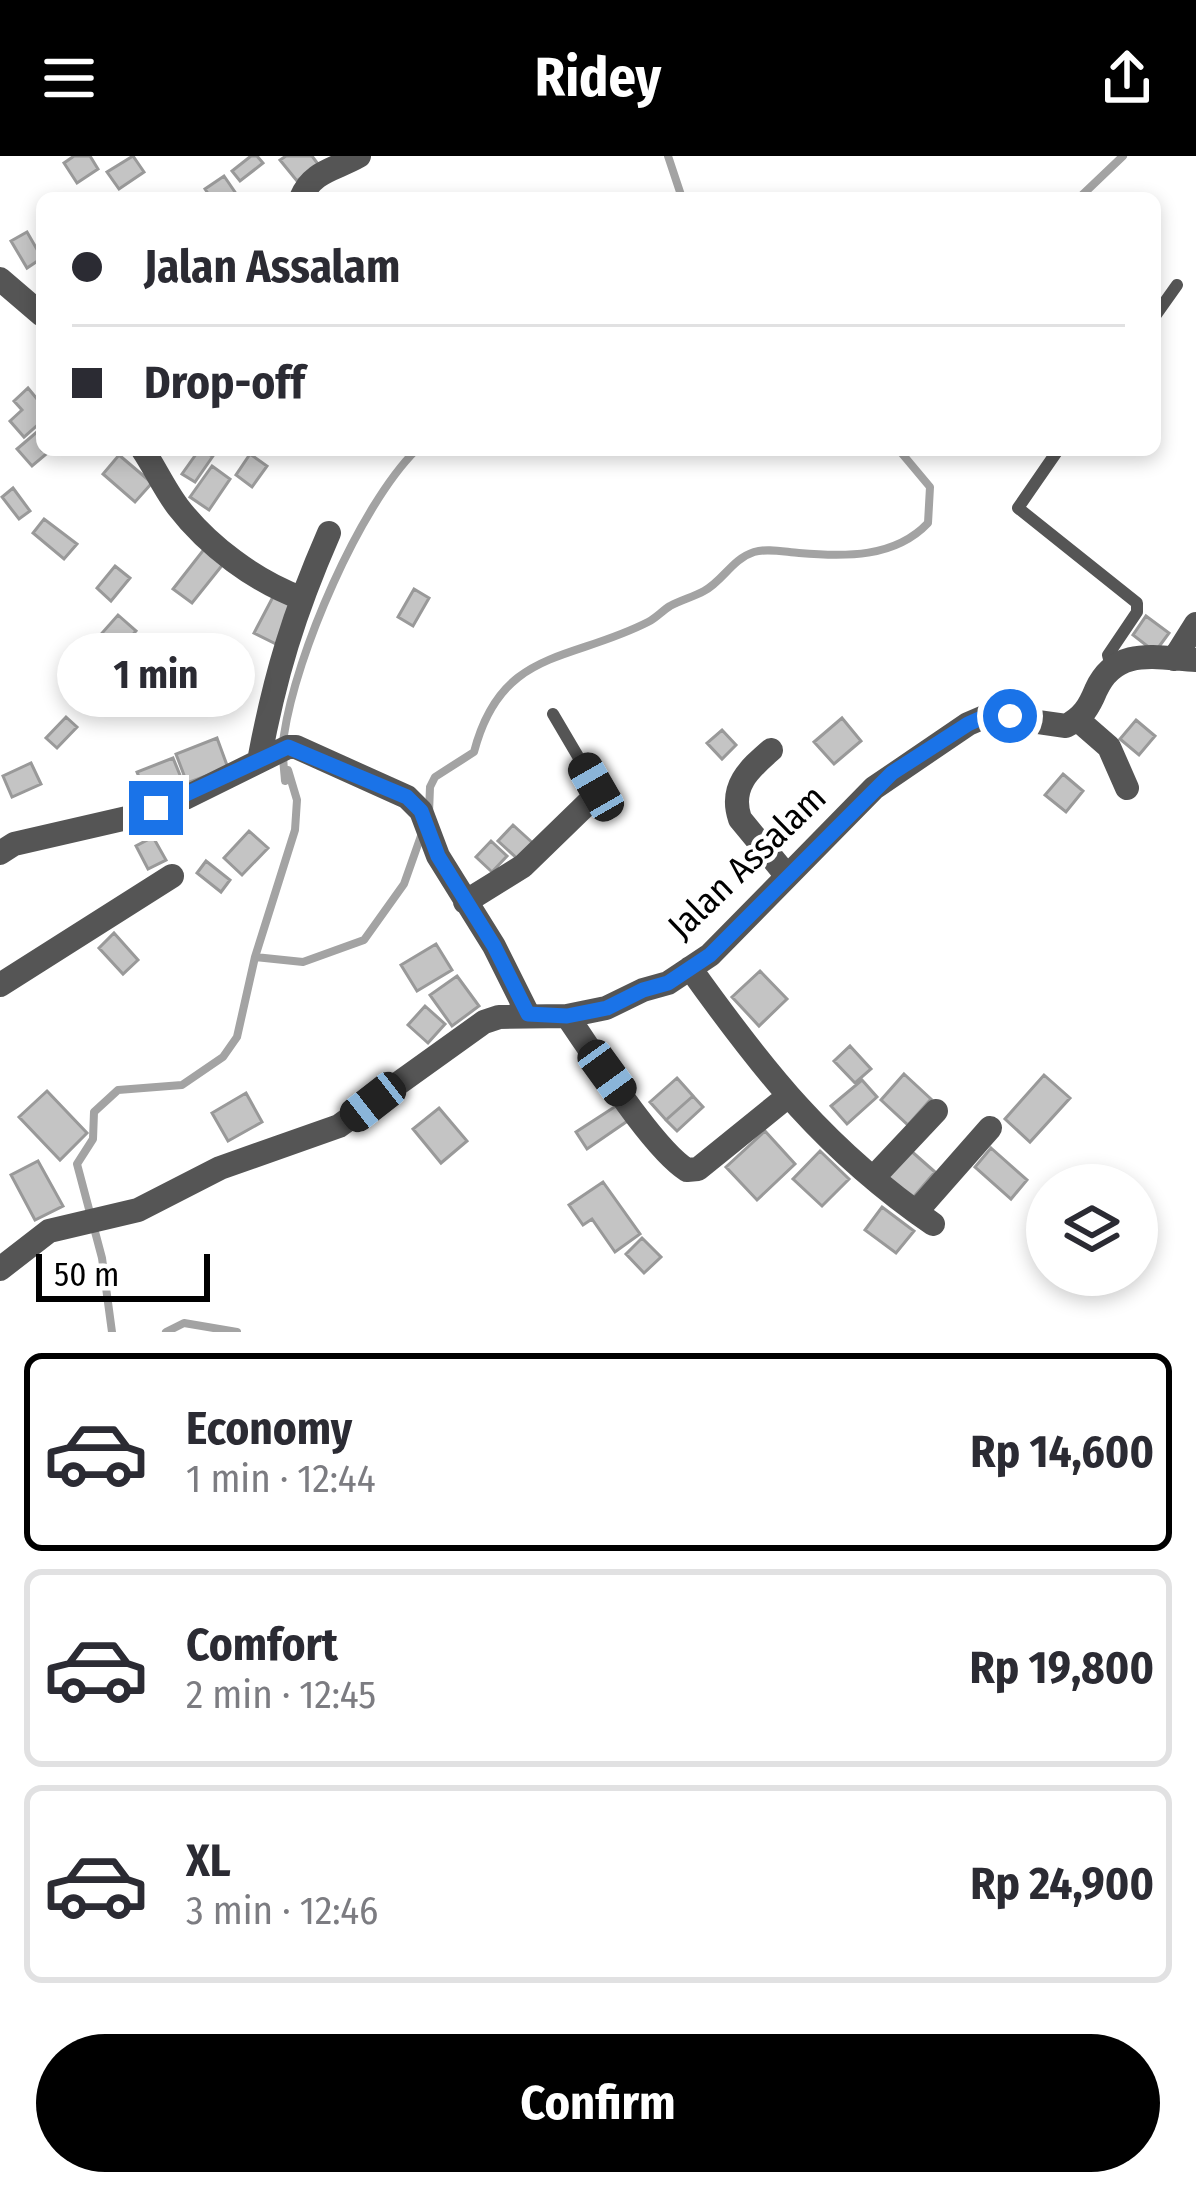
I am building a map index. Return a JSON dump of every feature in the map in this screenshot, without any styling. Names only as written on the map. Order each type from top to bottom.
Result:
[{"type":"street","points":[[304,192],[323,171],[359,156]]},
{"type":"street","points":[[0,279],[36,310]]},
{"type":"street","points":[[147,456],[178,508],[220,550],[273,588],[301,598]]},
{"type":"street","points":[[271,755],[272,688],[301,598],[329,533]]},
{"type":"street","points":[[1127,788],[1109,747],[1078,720],[1111,668],[1136,656],[1185,660],[1196,624]]},
{"type":"street","name":"Jalan Assalam","points":[[0,1269],[50,1232],[138,1210],[220,1168],[339,1126],[484,1022],[607,1008],[668,983],[710,955],[874,788],[968,724],[988,715],[1048,727],[1078,720]]},
{"type":"street","points":[[771,750],[741,782],[736,809],[787,876]]},
{"type":"street","points":[[0,853],[27,840],[127,818],[185,798],[271,755],[407,797],[421,811],[438,856],[494,946],[528,1014]]},
{"type":"street","points":[[465,902],[523,866],[592,799],[596,787]]},
{"type":"street","points":[[0,986],[172,876]]},
{"type":"street","points":[[690,968],[787,1097],[826,1140],[924,1218],[990,1128]]},
{"type":"street","points":[[567,1016],[642,1120],[687,1170],[698,1168],[787,1097]]},
{"type":"street","points":[[873,1178],[936,1111]]},
{"type":"lane","points":[[1161,306],[1177,285]]},
{"type":"lane","points":[[1054,456],[1018,508],[1137,603],[1137,612],[1108,655],[1111,668]]},
{"type":"lane","points":[[553,714],[596,787]]},
{"type":"building","points":[[74,156],[90,156],[98,169],[77,183],[64,163]]},
{"type":"building","points":[[133,156],[144,172],[119,189],[107,172]]},
{"type":"building","points":[[251,156],[263,163],[240,181],[232,171]]},
{"type":"building","points":[[312,156],[318,164],[297,181],[280,160]]},
{"type":"building","points":[[224,176],[235,192],[207,192]]},
{"type":"building","points":[[27,232],[36,248],[36,262],[27,268],[11,241]]},
{"type":"building","points":[[28,388],[36,398],[36,426],[24,437],[10,421],[22,410],[14,401]]},
{"type":"building","points":[[36,433],[36,456],[44,456],[32,466],[17,449]]},
{"type":"building","points":[[120,456],[152,483],[135,502],[103,474]]},
{"type":"building","points":[[195,456],[213,456],[195,482],[182,474]]},
{"type":"building","points":[[249,456],[267,466],[252,487],[236,475]]},
{"type":"building","points":[[212,466],[230,479],[209,510],[190,497]]},
{"type":"building","points":[[13,488],[30,511],[19,519],[2,497]]},
{"type":"building","points":[[44,519],[77,544],[64,559],[33,533]]},
{"type":"building","points":[[205,548],[224,563],[192,603],[173,589]]},
{"type":"building","points":[[115,566],[130,578],[111,601],[97,588]]},
{"type":"building","points":[[414,589],[429,598],[413,626],[398,617]]},
{"type":"building","points":[[274,595],[298,607],[278,645],[254,633]]},
{"type":"building","points":[[118,615],[136,631],[108,663],[97,652],[102,647],[95,641]]},
{"type":"building","points":[[1146,616],[1169,633],[1155,652],[1133,635]]},
{"type":"building","points":[[137,639],[156,656],[141,672],[123,656]]},
{"type":"building","points":[[186,649],[213,650],[213,670],[186,669]]},
{"type":"building","points":[[66,717],[77,727],[57,748],[46,738]]},
{"type":"building","points":[[842,718],[861,741],[834,764],[814,742]]},
{"type":"building","points":[[1136,720],[1155,736],[1139,755],[1120,739]]},
{"type":"building","points":[[722,730],[736,745],[722,759],[707,743]]},
{"type":"building","points":[[217,738],[228,768],[187,783],[176,754]]},
{"type":"building","points":[[173,758],[182,780],[146,794],[137,772]]},
{"type":"building","points":[[31,763],[41,784],[12,797],[3,776]]},
{"type":"building","points":[[1063,774],[1083,791],[1066,812],[1045,795]]},
{"type":"building","points":[[513,825],[536,846],[521,862],[498,841]]},
{"type":"building","points":[[249,831],[268,848],[242,875],[224,858]]},
{"type":"building","points":[[153,837],[166,860],[148,869],[136,846]]},
{"type":"building","points":[[491,841],[507,856],[492,872],[476,857]]},
{"type":"building","points":[[206,861],[230,880],[221,892],[197,873]]},
{"type":"building","points":[[114,933],[138,960],[123,974],[99,948]]},
{"type":"building","points":[[436,944],[452,970],[417,991],[401,965]]},
{"type":"building","points":[[760,971],[787,999],[759,1026],[732,997]]},
{"type":"building","points":[[457,976],[479,1006],[452,1026],[430,995]]},
{"type":"building","points":[[425,1006],[445,1024],[428,1043],[408,1025]]},
{"type":"building","points":[[850,1046],[871,1069],[855,1083],[834,1061]]},
{"type":"building","points":[[904,1074],[931,1099],[908,1125],[881,1100]]},
{"type":"building","points":[[1044,1075],[1070,1098],[1030,1142],[1005,1119]]},
{"type":"building","points":[[677,1078],[693,1096],[666,1120],[650,1102]]},
{"type":"building","points":[[862,1080],[877,1097],[847,1124],[831,1106]]},
{"type":"building","points":[[47,1091],[87,1133],[60,1160],[19,1117]]},
{"type":"building","points":[[246,1093],[262,1122],[228,1141],[212,1113]]},
{"type":"building","points":[[693,1096],[703,1107],[677,1131],[666,1120]]},
{"type":"building","points":[[619,1104],[629,1120],[587,1149],[576,1132]]},
{"type":"building","points":[[439,1108],[467,1141],[441,1163],[413,1129]]},
{"type":"building","points":[[765,1131],[795,1164],[757,1200],[726,1167]]},
{"type":"building","points":[[991,1148],[1026,1181],[1011,1199],[975,1167]]},
{"type":"building","points":[[910,1150],[935,1172],[911,1200],[885,1178]]},
{"type":"building","points":[[820,1151],[849,1179],[822,1206],[793,1179]]},
{"type":"building","points":[[38,1161],[63,1206],[35,1220],[11,1175]]},
{"type":"building","points":[[603,1182],[640,1234],[615,1252],[592,1219],[583,1225],[569,1205]]},
{"type":"building","points":[[882,1207],[914,1231],[896,1253],[865,1230]]},
{"type":"building","points":[[642,1238],[661,1257],[644,1273],[626,1254]]},
{"type":"waterway","points":[[668,156],[680,192]]},
{"type":"waterway","points":[[1085,192],[1123,156]]},
{"type":"waterway","points":[[112,1332],[102,1258],[77,1164],[93,1139],[94,1112],[118,1090],[182,1085],[223,1057],[237,1037],[255,957],[295,830],[297,800],[288,770],[285,781],[283,746],[302,664],[352,544],[411,456]]},
{"type":"waterway","points":[[429,813],[435,777],[474,752],[486,718],[502,693],[542,663],[648,622],[711,587],[754,552],[868,553],[915,535],[928,523],[930,487],[904,456]]},
{"type":"waterway","points":[[255,957],[303,962],[364,940],[404,884],[422,833]]},
{"type":"waterway","points":[[166,1332],[184,1323],[237,1332]]},
{"type":"route","points":[[156,808],[288,747],[407,797],[421,811],[438,856],[494,946],[528,1014],[567,1016],[607,1008],[668,983],[710,955],[892,773],[968,724],[988,715],[1010,716]]}]
